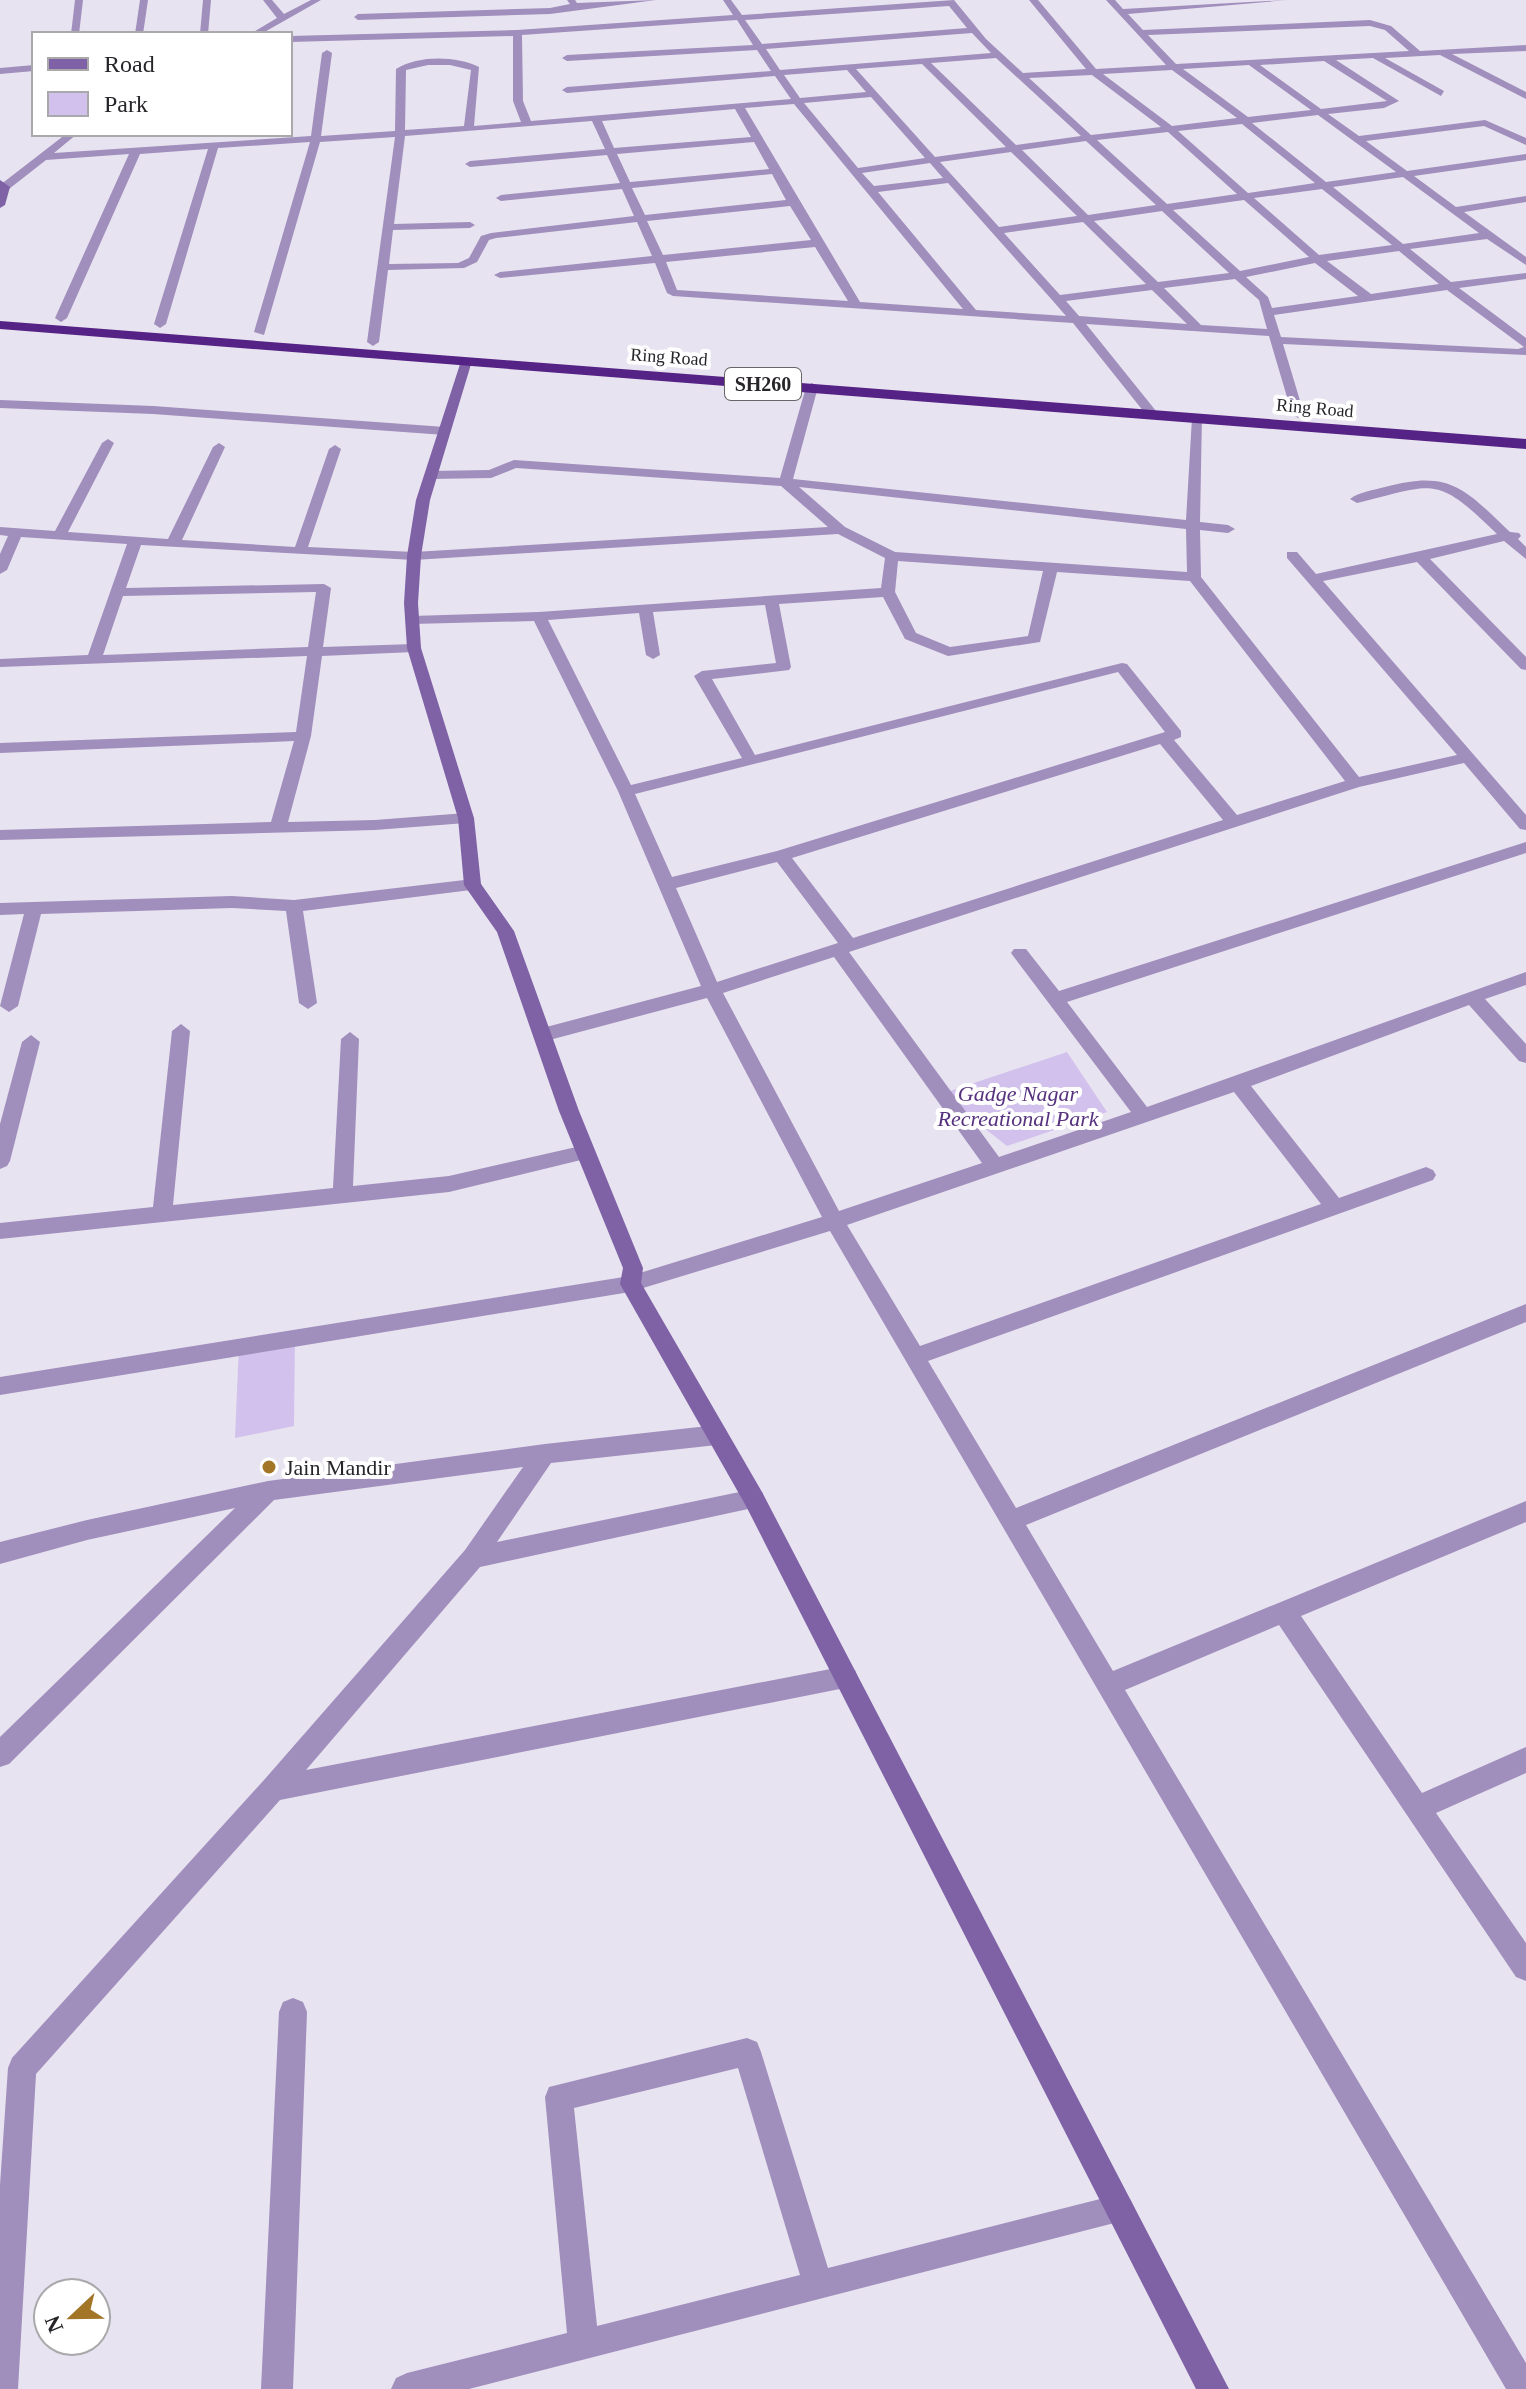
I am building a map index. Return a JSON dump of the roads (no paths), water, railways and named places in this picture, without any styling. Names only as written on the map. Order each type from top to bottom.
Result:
[{"type":"highway","name":"Ring Road","points":[[0,314],[260,332],[1148,408],[1198,418],[1526,444]]},
{"type":"highway","name":"Ring Road","points":[[0,325],[812,387],[1298,414],[1526,432]]},
{"type":"street","points":[[75,32],[79,0]]},
{"type":"street","points":[[139,32],[144,0]]},
{"type":"street","points":[[204,32],[207,0]]},
{"type":"street","points":[[267,0],[282,18]]},
{"type":"street","points":[[258,32],[317,0]]},
{"type":"street","points":[[358,17],[550,11],[573,3],[652,0]]},
{"type":"street","points":[[727,0],[797,101],[974,314]]},
{"type":"street","points":[[1033,0],[1092,70],[1171,130],[1317,259],[1369,298]]},
{"type":"street","points":[[1110,0],[1171,65],[1526,344]]},
{"type":"street","points":[[1121,12],[1284,0]]},
{"type":"street","points":[[292,39],[517,33],[951,2],[998,55],[1264,299],[1298,414]]},
{"type":"street","points":[[320,38],[378,6]]},
{"type":"street","points":[[1141,33],[1370,23],[1388,28],[1418,54]]},
{"type":"street","points":[[668,24],[678,52]]},
{"type":"street","points":[[567,58],[974,30]]},
{"type":"street","points":[[517,33],[518,101],[527,124]]},
{"type":"street","points":[[1021,76],[1171,65],[1526,48]]},
{"type":"street","points":[[260,332],[316,138],[327,53]]},
{"type":"street","points":[[1443,54],[1526,96]]},
{"type":"street","points":[[567,90],[998,55]]},
{"type":"street","points":[[1374,56],[1441,93]]},
{"type":"street","points":[[855,171],[1088,138],[1384,105],[1394,101],[1326,58]]},
{"type":"street","points":[[1249,61],[1526,262]]},
{"type":"street","points":[[925,62],[1199,329]]},
{"type":"street","points":[[373,342],[400,133],[401,69],[435,64],[469,64],[476,69],[469,129]]},
{"type":"street","points":[[0,71],[32,68]]},
{"type":"street","points":[[850,68],[1078,322],[1148,408]]},
{"type":"street","points":[[43,157],[214,146],[236,139],[316,138],[469,129],[873,94]]},
{"type":"street","points":[[739,107],[856,305]]},
{"type":"street","points":[[596,119],[673,293],[1520,353],[1526,350]]},
{"type":"street","points":[[1358,139],[1485,123],[1526,142]]},
{"type":"street","points":[[0,205],[2,186],[69,136]]},
{"type":"street","points":[[154,150],[177,136]]},
{"type":"street","points":[[470,164],[757,139]]},
{"type":"street","points":[[160,324],[214,146]]},
{"type":"street","points":[[61,318],[136,151]]},
{"type":"street","points":[[996,231],[1526,157]]},
{"type":"street","points":[[501,198],[775,171]]},
{"type":"street","points":[[870,190],[950,180]]},
{"type":"street","points":[[1455,210],[1526,199]]},
{"type":"street","points":[[382,267],[460,266],[473,260],[485,238],[793,202]]},
{"type":"street","points":[[388,227],[470,225]]},
{"type":"street","points":[[1057,299],[1238,275],[1317,259],[1489,235]]},
{"type":"street","points":[[500,275],[818,243]]},
{"type":"street","points":[[1510,251],[1526,248]]},
{"type":"street","points":[[1268,312],[1526,276]]},
{"type":"street","points":[[1507,330],[1526,327]]},
{"type":"street","points":[[466,361],[431,475],[414,556],[412,620],[414,648],[466,818],[473,885],[505,931],[585,1152],[633,1268],[630,1284],[754,1499],[1213,2389]]},
{"type":"street","points":[[785,482],[812,387]]},
{"type":"street","points":[[0,404],[153,410],[445,431]]},
{"type":"street","points":[[1198,418],[1194,577],[1355,783]]},
{"type":"street","points":[[59,536],[108,443]]},
{"type":"street","points":[[173,544],[219,447]]},
{"type":"street","points":[[300,551],[335,449]]},
{"type":"street","points":[[431,475],[491,474],[514,464],[785,482],[1228,529]]},
{"type":"street","points":[[785,482],[840,530],[892,556],[1194,577]]},
{"type":"street","points":[[1357,499],[1422,484],[1440,483],[1455,491],[1526,555]]},
{"type":"street","points":[[0,531],[135,542],[414,556],[840,530]]},
{"type":"street","points":[[0,570],[16,533]]},
{"type":"street","points":[[1314,579],[1506,536],[1526,537]]},
{"type":"street","points":[[93,661],[135,542]]},
{"type":"street","points":[[1292,555],[1526,824]]},
{"type":"street","points":[[892,556],[888,592],[910,636],[948,652],[1035,639],[1051,567]]},
{"type":"street","points":[[1420,557],[1526,666]]},
{"type":"street","points":[[118,592],[324,588],[303,736],[278,827]]},
{"type":"street","points":[[412,620],[539,616],[888,592]]},
{"type":"street","points":[[751,761],[702,676],[784,667],[771,600]]},
{"type":"street","points":[[645,608],[653,655]]},
{"type":"street","points":[[539,616],[626,791],[712,990],[835,1221],[1524,2389]]},
{"type":"street","points":[[0,663],[414,648]]},
{"type":"street","points":[[626,791],[1122,667],[1175,734],[781,856],[668,884]]},
{"type":"street","points":[[0,748],[303,736]]},
{"type":"street","points":[[1163,737],[1234,822]]},
{"type":"street","points":[[542,1035],[712,990],[1355,783],[1469,757]]},
{"type":"street","points":[[0,835],[375,825],[466,818]]},
{"type":"street","points":[[1056,999],[1526,847]]},
{"type":"street","points":[[781,856],[995,1166]]},
{"type":"street","points":[[0,909],[232,902],[294,906],[473,885]]},
{"type":"street","points":[[294,906],[308,1003]]},
{"type":"street","points":[[9,1006],[34,908]]},
{"type":"street","points":[[1020,953],[1144,1116]]},
{"type":"street","points":[[0,1386],[630,1284],[835,1221],[1144,1116],[1526,978]]},
{"type":"street","points":[[1472,997],[1526,1056]]},
{"type":"street","points":[[162,1214],[181,1031]]},
{"type":"street","points":[[343,1193],[350,1039]]},
{"type":"street","points":[[0,1161],[31,1042]]},
{"type":"street","points":[[1238,1083],[1335,1207]]},
{"type":"street","points":[[0,1231],[449,1184],[585,1152]]},
{"type":"street","points":[[917,1356],[1426,1175]]},
{"type":"street","points":[[1012,1520],[1526,1313]]},
{"type":"street","points":[[0,1553],[87,1530],[268,1491],[545,1454],[717,1435]]},
{"type":"street","points":[[2,2389],[22,2068],[273,1789],[473,1558],[545,1454]]},
{"type":"street","points":[[0,1755],[268,1491]]},
{"type":"street","points":[[473,1558],[754,1499]]},
{"type":"street","points":[[1110,1684],[1526,1511]]},
{"type":"street","points":[[1285,1613],[1526,1967]]},
{"type":"street","points":[[273,1789],[846,1678]]},
{"type":"street","points":[[1417,1808],[1526,1760]]},
{"type":"street","points":[[277,2389],[293,2012]]},
{"type":"street","points":[[583,2344],[559,2097],[747,2052],[818,2285]]},
{"type":"street","points":[[407,2389],[1120,2209]]},
{"type":"place","name":"Jain Mandir","points":[[269,1467]]},
{"type":"park label","name":"Gadge Nagar Recreational Park","points":[[1018,1106]]}]
